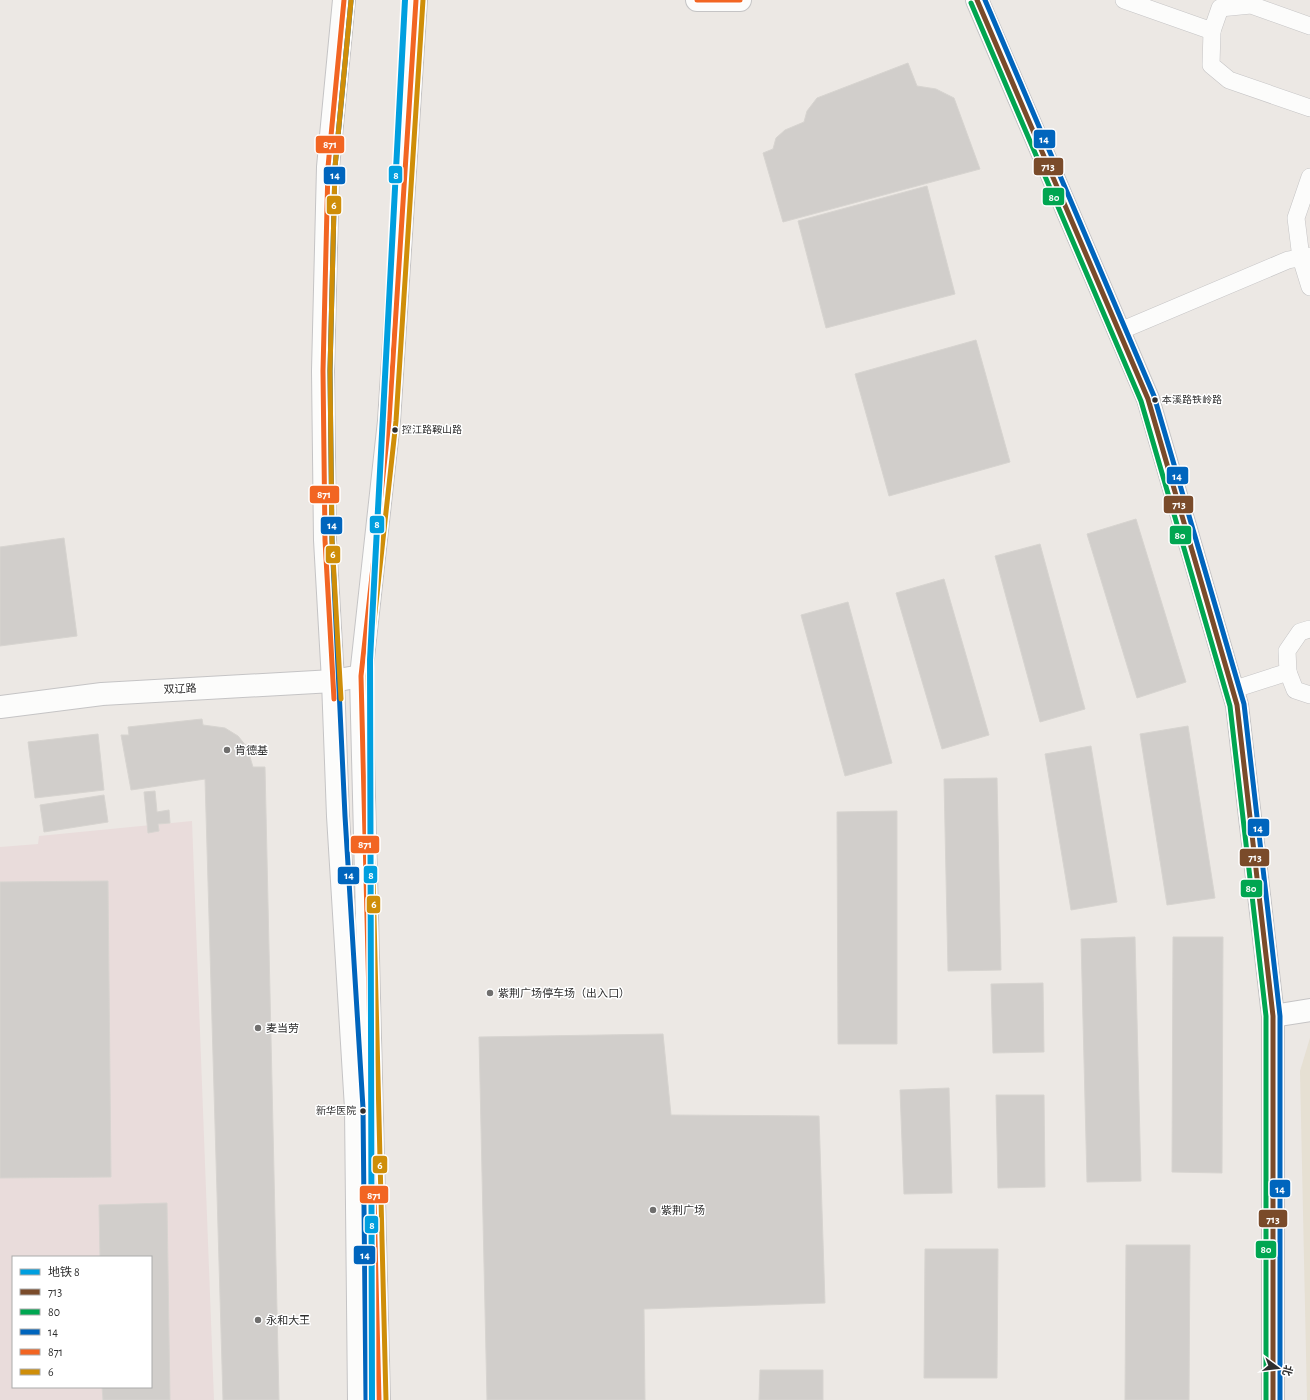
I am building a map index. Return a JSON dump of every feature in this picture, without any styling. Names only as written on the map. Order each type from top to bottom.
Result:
[{"type":"main road","points":[[344,0],[328,167],[323,371],[325,540],[333,681],[338,816],[356,1108],[359,1400]]},
{"type":"main road","points":[[379,1400],[361,676],[390,420],[416,0]]},
{"type":"main road","points":[[697,0],[740,0]]},
{"type":"main road","points":[[977,0],[1148,399],[1237,705],[1273,1016],[1273,1400]]},
{"type":"main road","name":"双辽路","points":[[0,707],[102,694],[333,681],[361,676]]},
{"type":"main road","points":[[1273,1016],[1310,1010]]},
{"type":"lane","points":[[1124,0],[1212,31]]},
{"type":"lane","points":[[1310,26],[1251,5],[1220,8],[1212,31],[1211,65],[1229,80],[1310,108]]},
{"type":"lane","points":[[1310,178],[1296,218],[1310,287]]},
{"type":"lane","points":[[1120,331],[1288,260],[1305,257]]},
{"type":"lane","points":[[1310,629],[1300,632],[1287,651],[1288,672],[1295,690],[1310,695]]},
{"type":"lane","points":[[1232,690],[1288,672]]},
{"type":"shaded area","points":[[192,821],[214,1400],[0,1400],[0,847],[38,844],[39,836]]},
{"type":"shaded area","points":[[1310,1038],[1310,1400],[1307,1400],[1300,1071]]},
{"type":"building","points":[[908,63],[917,86],[936,89],[954,98],[980,169],[783,222],[763,153],[773,149],[776,138],[785,130],[804,122],[807,111],[817,98]]},
{"type":"building","points":[[927,186],[955,294],[826,328],[798,221]]},
{"type":"building","points":[[976,340],[1010,462],[889,496],[855,374]]},
{"type":"building","points":[[1136,519],[1186,682],[1137,698],[1087,534]]},
{"type":"building","points":[[64,538],[77,636],[0,646],[0,547]]},
{"type":"building","points":[[1040,544],[1085,709],[1040,722],[995,556]]},
{"type":"building","points":[[944,579],[989,735],[942,749],[896,593]]},
{"type":"building","points":[[848,602],[892,763],[845,776],[801,615]]},
{"type":"building","points":[[202,719],[203,725],[225,728],[238,736],[247,747],[253,767],[265,767],[279,1400],[223,1400],[205,779],[131,790],[121,735],[129,735],[128,727]]},
{"type":"building","points":[[1188,726],[1215,898],[1167,905],[1140,734]]},
{"type":"building","points":[[98,734],[104,790],[35,798],[28,742]]},
{"type":"building","points":[[1091,746],[1117,902],[1071,910],[1045,754]]},
{"type":"building","points":[[997,778],[1001,970],[948,971],[944,779]]},
{"type":"building","points":[[155,791],[157,812],[169,810],[170,823],[158,824],[159,831],[148,833],[144,792]]},
{"type":"building","points":[[104,795],[108,822],[44,832],[40,805]]},
{"type":"building","points":[[897,811],[897,1044],[838,1044],[837,812]]},
{"type":"building","points":[[108,881],[111,1177],[0,1178],[0,882]]},
{"type":"building","points":[[1135,937],[1141,1181],[1087,1182],[1081,939]]},
{"type":"building","points":[[1173,937],[1223,937],[1222,1173],[1172,1172]]},
{"type":"building","points":[[1043,983],[1044,1052],[993,1053],[991,984]]},
{"type":"building","name":"紫荆广场","points":[[663,1034],[671,1115],[819,1116],[825,1303],[644,1309],[645,1400],[487,1400],[479,1037]]},
{"type":"building","points":[[949,1088],[952,1193],[904,1194],[900,1090]]},
{"type":"building","points":[[996,1095],[1044,1095],[1045,1187],[998,1188]]},
{"type":"building","points":[[167,1203],[170,1400],[103,1400],[102,1388],[152,1388],[152,1256],[100,1256],[99,1205]]},
{"type":"building","points":[[1126,1245],[1190,1245],[1189,1400],[1125,1400]]},
{"type":"building","points":[[925,1249],[998,1249],[997,1378],[924,1378]]},
{"type":"building","points":[[760,1370],[823,1370],[823,1400],[759,1400]]},
{"type":"metro line","name":"8","points":[[372,1400],[370,660],[405,0]]},
{"type":"transit line","name":"871","points":[[334,699],[325,540],[323,371],[328,167],[344,0]]},
{"type":"transit line","name":"871","points":[[379,1400],[361,676],[389,421],[416,0]]},
{"type":"transit line","name":"6","points":[[386,1400],[368,676],[396,421],[423,0]]},
{"type":"transit line","name":"871","points":[[697,0],[740,0]]},
{"type":"transit line","name":"713","points":[[977,0],[1148,399],[1237,705],[1273,1016],[1273,1400]]},
{"type":"transit line","name":"14","points":[[985,0],[1154,396],[1244,704],[1280,1016],[1280,1400]]},
{"type":"transit line","name":"14","points":[[351,1],[335,167],[330,371],[332,540],[345,816],[363,1108],[366,1400]]},
{"type":"transit line","name":"6","points":[[341,699],[332,540],[330,371],[335,167],[351,1]]},
{"type":"transit line","name":"80","points":[[971,3],[1141,401],[1230,706],[1266,1016],[1266,1400]]},
{"type":"place","name":"本溪路铁岭路","points":[[1155,400]]},
{"type":"place","name":"控江路鞍山路","points":[[395,430]]},
{"type":"place","name":"肯德基","points":[[227,750]]},
{"type":"place","name":"紫荆广场停车场（出入口）","points":[[490,993]]},
{"type":"place","name":"麦当劳","points":[[258,1028]]},
{"type":"place","name":"新华医院","points":[[363,1111]]},
{"type":"place","name":"紫荆广场","points":[[653,1210]]},
{"type":"place","name":"永和大王","points":[[258,1320]]}]
